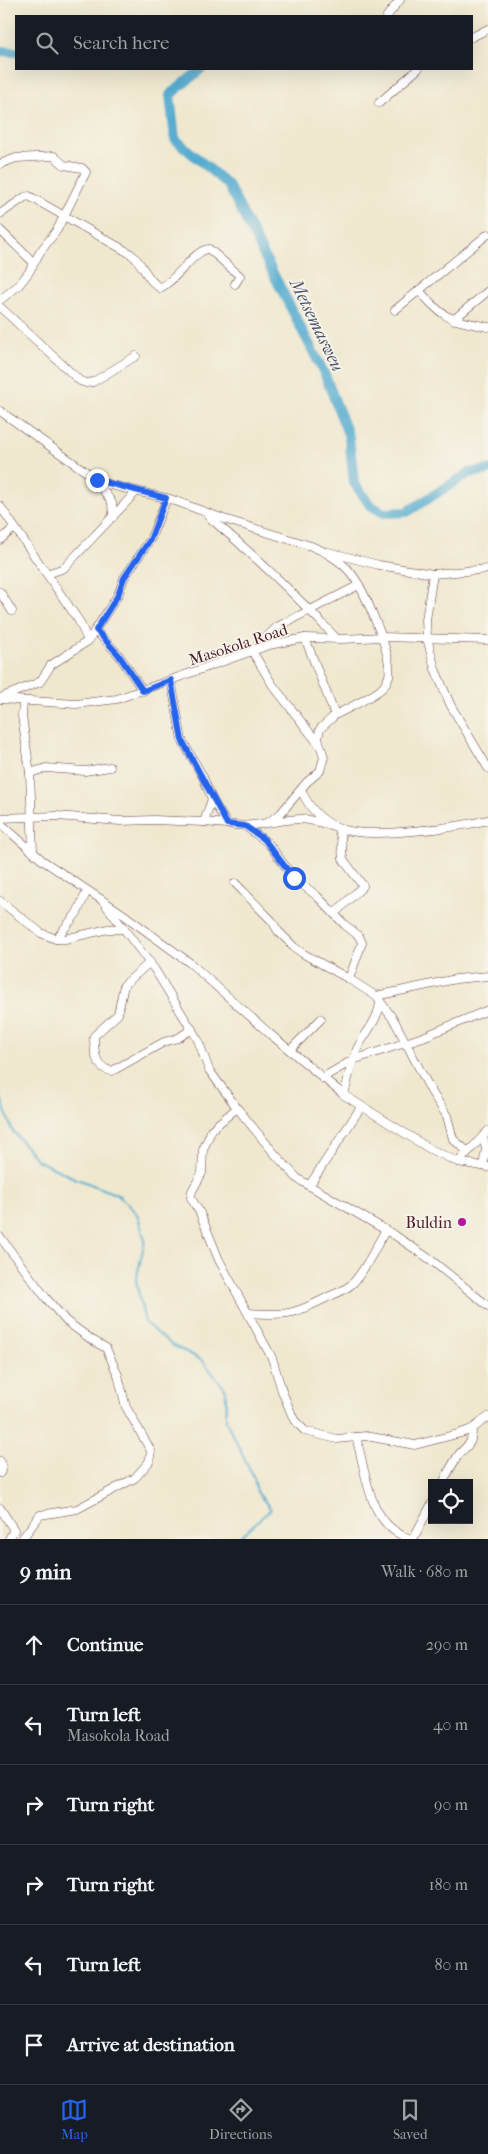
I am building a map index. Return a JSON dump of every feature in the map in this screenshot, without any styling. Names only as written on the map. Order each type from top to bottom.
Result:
[{"type":"street","points":[[388,15],[400,0]]},
{"type":"street","points":[[473,36],[488,29]]},
{"type":"street","points":[[378,104],[417,70]]},
{"type":"street","points":[[0,164],[16,158],[54,156],[64,165],[83,168],[86,172],[64,217],[34,263],[19,285],[0,300]]},
{"type":"street","points":[[0,214],[27,196],[131,254],[142,264],[149,277],[160,288],[178,275],[204,249],[209,249],[240,276],[235,284]]},
{"type":"street","points":[[0,230],[34,263]]},
{"type":"street","points":[[395,310],[488,234]]},
{"type":"street","points":[[418,290],[440,314],[453,320],[488,327]]},
{"type":"street","points":[[453,320],[488,291]]},
{"type":"street","points":[[0,307],[80,381],[86,383],[93,382],[136,356]]},
{"type":"street","points":[[0,411],[97,480],[166,498],[202,512],[324,551],[378,565],[433,574],[488,568]]},
{"type":"street","points":[[97,480],[112,503],[113,516]]},
{"type":"street","points":[[46,574],[64,568],[137,491]]},
{"type":"street","points":[[0,699],[40,682],[51,665],[88,641],[118,595],[124,578],[150,540],[166,498]]},
{"type":"street","points":[[0,506],[80,621],[88,641]]},
{"type":"street","points":[[202,512],[253,554],[337,639]]},
{"type":"street","points":[[0,540],[14,528]]},
{"type":"street","points":[[269,822],[281,813],[322,767],[324,757],[318,738],[320,729],[335,715],[384,687],[389,675],[389,665],[382,637],[359,585],[350,572],[324,551]]},
{"type":"street","points":[[433,574],[428,604],[427,638],[435,669],[445,693],[488,768]]},
{"type":"street","points":[[320,746],[272,684],[252,651],[277,627],[359,585]]},
{"type":"street","points":[[0,592],[12,611]]},
{"type":"street","points":[[96,630],[118,654],[143,691]]},
{"type":"street","name":"Masokola Road","points":[[0,699],[76,704],[117,699],[252,651],[305,638],[382,637],[488,640]]},
{"type":"street","points":[[305,638],[335,715]]},
{"type":"street","points":[[171,680],[182,740],[227,824]]},
{"type":"street","points":[[23,701],[22,716],[30,773],[33,818],[33,852]]},
{"type":"street","points":[[30,773],[46,768],[85,771],[110,767]]},
{"type":"street","points":[[301,790],[312,809],[337,827],[341,837],[343,859],[363,886],[335,913]]},
{"type":"street","points":[[204,822],[212,799]]},
{"type":"street","points":[[0,818],[57,816],[120,821],[204,822],[245,826],[300,819],[311,820],[356,834],[380,834],[462,826],[488,820]]},
{"type":"street","points":[[0,824],[33,852],[190,963],[322,1078],[361,1107],[430,1149],[458,1162],[486,1166],[485,1133]]},
{"type":"street","points":[[245,826],[268,843],[294,878],[359,936],[362,943],[349,978]]},
{"type":"street","points":[[235,882],[294,947],[308,957],[349,978],[376,996],[380,1004],[394,1020],[431,1091],[447,1116],[453,1139],[468,1152]]},
{"type":"street","points":[[56,939],[76,913],[87,891]]},
{"type":"street","points":[[102,900],[150,962],[192,1029],[209,1070],[237,1108],[289,1170],[308,1186],[386,1230],[431,1260],[488,1306]]},
{"type":"street","points":[[0,901],[41,932],[56,939],[65,939],[114,928],[123,929]]},
{"type":"street","points":[[150,962],[124,985],[118,1014],[94,1036],[95,1057],[106,1070],[112,1071],[164,1042],[178,1038],[192,1029]]},
{"type":"street","points":[[376,996],[456,979],[488,976]]},
{"type":"street","points":[[344,1095],[353,1060],[357,1050],[372,1027],[380,1004]]},
{"type":"street","points":[[322,1078],[353,1060],[407,1043],[488,1010]]},
{"type":"street","points":[[290,1050],[321,1019]]},
{"type":"street","points":[[308,1186],[361,1107]]},
{"type":"street","points":[[237,1108],[212,1129],[204,1150],[202,1173],[190,1195],[200,1213],[216,1253],[272,1358],[286,1403],[299,1426],[304,1431],[337,1439],[372,1437],[415,1445],[472,1429],[488,1417]]},
{"type":"street","points":[[458,1162],[485,1133]]},
{"type":"street","points":[[248,1313],[291,1314],[309,1308],[349,1287],[366,1265],[386,1230]]},
{"type":"street","points":[[0,1237],[46,1298],[66,1321],[106,1348],[118,1375],[126,1407],[151,1451],[149,1462],[135,1478],[77,1509],[40,1515],[31,1523],[22,1539],[0,1508]]},
{"type":"street","points":[[445,1479],[458,1456],[468,1447],[472,1440],[472,1429]]},
{"type":"street","points":[[356,1437],[368,1491],[377,1511],[393,1529],[412,1539],[428,1510]]},
{"type":"street","points":[[0,1462],[2,1468],[0,1473]]},
{"type":"street","points":[[9,1539],[14,1530]]},
{"type":"waterway","name":"Metsemasweu","points":[[0,51],[15,52]]},
{"type":"waterway","name":"Metsemasweu","points":[[200,70],[170,95],[175,139],[228,185],[325,375],[349,437],[354,483],[370,505],[384,513],[407,512],[469,473],[488,470]]},
{"type":"waterway","points":[[0,1095],[12,1130],[37,1160],[72,1177],[118,1195],[137,1214],[145,1240],[136,1281],[145,1323],[172,1345],[202,1360],[226,1390],[226,1421],[254,1478],[257,1492],[271,1509],[240,1537],[231,1539]]},
{"type":"place","name":"Buldin","points":[[462,1222]]},
{"type":"route","points":[[97,480],[102,483],[166,498],[150,540],[124,578],[118,595],[96,630],[118,654],[143,691],[171,680],[182,740],[227,824],[245,826],[264,839],[294,878]]}]
